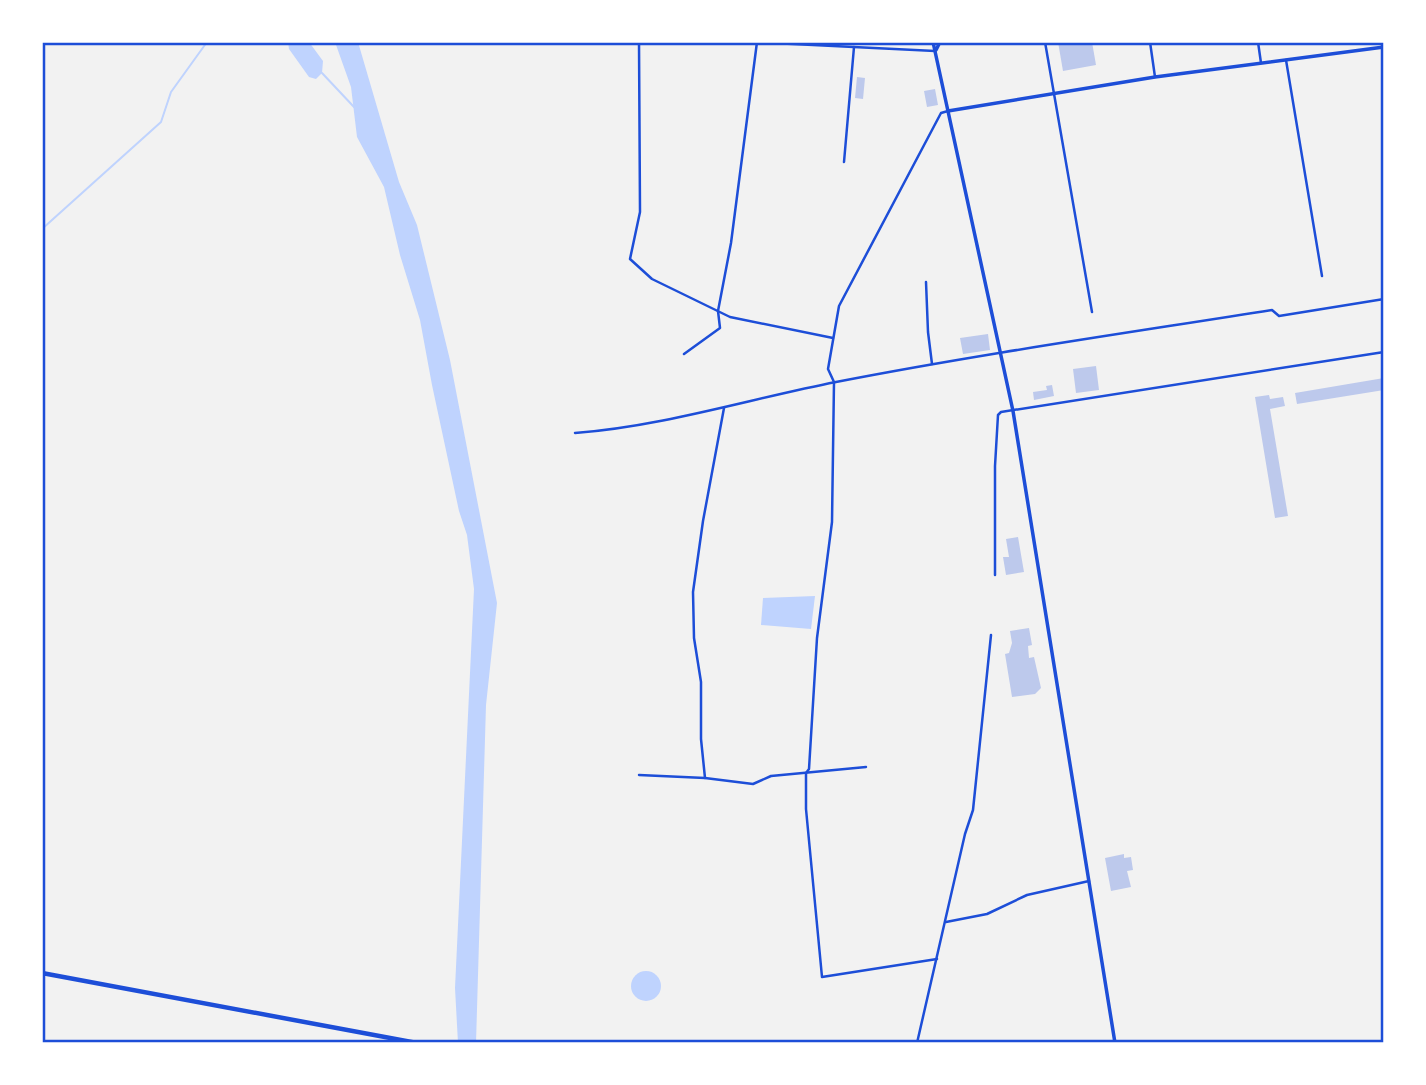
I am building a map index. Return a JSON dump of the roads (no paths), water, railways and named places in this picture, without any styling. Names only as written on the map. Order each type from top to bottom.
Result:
[{"type":"highway","points":[[42,973],[417,1043]]},
{"type":"street","points":[[639,42],[640,212],[630,259],[652,279],[730,317],[833,338]]},
{"type":"street","points":[[684,354],[720,328],[718,311],[731,243],[756,42],[935,51]]},
{"type":"street","points":[[933,42],[1013,411],[1115,1043]]},
{"type":"street","points":[[935,51],[940,42]]},
{"type":"street","points":[[1045,42],[1092,312]]},
{"type":"street","points":[[1150,42],[1155,77]]},
{"type":"street","points":[[1258,42],[1261,63]]},
{"type":"street","points":[[844,162],[855,47]]},
{"type":"street","points":[[937,959],[821,978],[806,809],[806,773],[809,769],[817,638],[832,522],[834,382],[828,369],[839,306],[941,113],[1155,77],[1384,47]]},
{"type":"street","points":[[1286,60],[1322,276]]},
{"type":"street","points":[[926,282],[932,364]]},
{"type":"street","points":[[575,433],[724,408],[834,382],[932,364],[1272,310],[1279,316],[1384,299]]},
{"type":"street","points":[[995,575],[998,415],[1384,352]]},
{"type":"street","points":[[705,778],[701,739],[701,682],[694,638],[693,592],[702,521],[724,408]]},
{"type":"street","points":[[917,1043],[965,834],[973,810],[991,635]]},
{"type":"street","points":[[639,775],[705,778],[753,784],[771,776],[866,766]]},
{"type":"street","points":[[946,922],[987,914],[1027,895],[1089,881]]},
{"type":"water","points":[[288,42],[309,42],[323,61],[322,73],[316,79],[309,77],[289,49]]},
{"type":"water","points":[[335,42],[358,42],[399,182],[417,225],[450,360],[497,603],[486,705],[476,1043],[458,1043],[455,988],[474,589],[467,535],[459,511],[420,320],[400,255],[384,187],[357,137],[351,87]]},
{"type":"water","points":[[815,596],[811,629],[761,625],[763,598]]},
{"type":"water","points":[[646,971],[652,972],[660,980],[660,992],[652,1000],[646,1001],[640,1000],[632,992],[631,986],[632,980],[640,972]]},
{"type":"waterway","points":[[42,229],[161,122],[171,92],[207,42]]},
{"type":"waterway","points":[[322,73],[354,107]]}]
